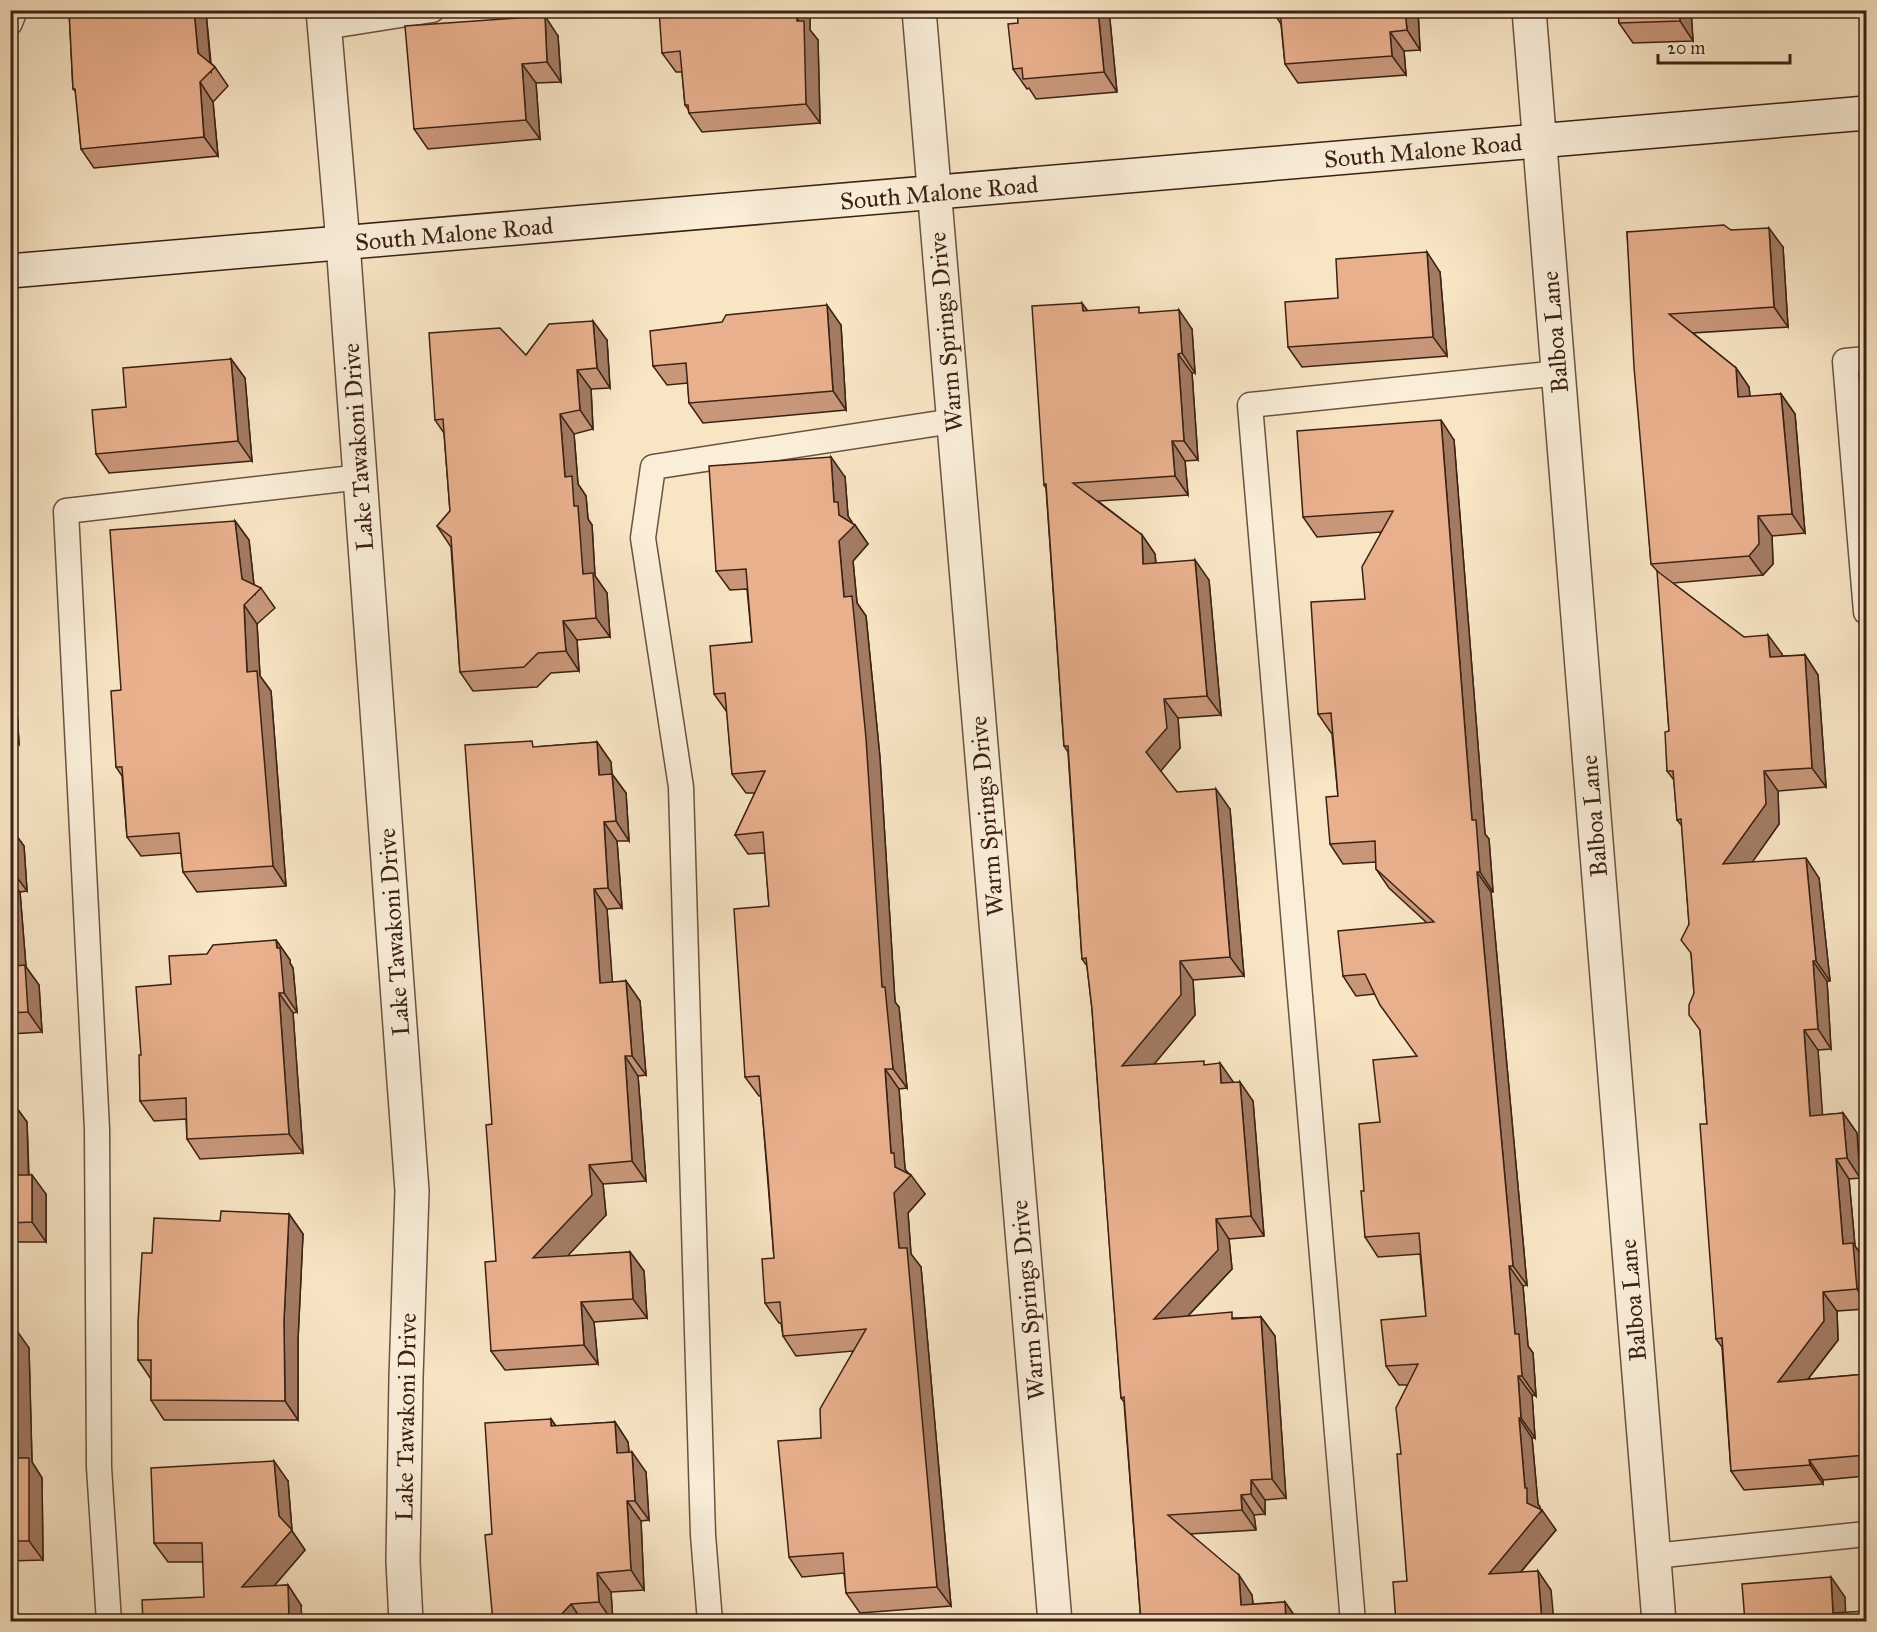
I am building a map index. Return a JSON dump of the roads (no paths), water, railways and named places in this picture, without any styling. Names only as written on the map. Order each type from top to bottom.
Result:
[{"type":"street","name":"Warm Springs Drive","points":[[918,10],[1055,1622]]},
{"type":"street","name":"Balboa Lane","points":[[1529,10],[1659,1622]]},
{"type":"street","name":"Lake Tawakoni Drive","points":[[324,19],[361,477],[412,1191],[403,1561],[406,1622]]},
{"type":"street","name":"South Malone Road","points":[[10,271],[1866,113]]},
{"type":"lane","points":[[10,22],[15,10]]},
{"type":"lane","points":[[324,19],[432,10]]},
{"type":"lane","points":[[1866,359],[1845,360],[1866,612]]},
{"type":"lane","points":[[1353,1622],[1250,405],[1559,373]]},
{"type":"lane","points":[[710,1622],[703,1535],[681,787],[643,538],[653,467],[953,421]]},
{"type":"lane","points":[[109,1622],[99,1467],[97,1129],[66,511],[361,477]]},
{"type":"lane","points":[[1654,1556],[1866,1534]]}]
